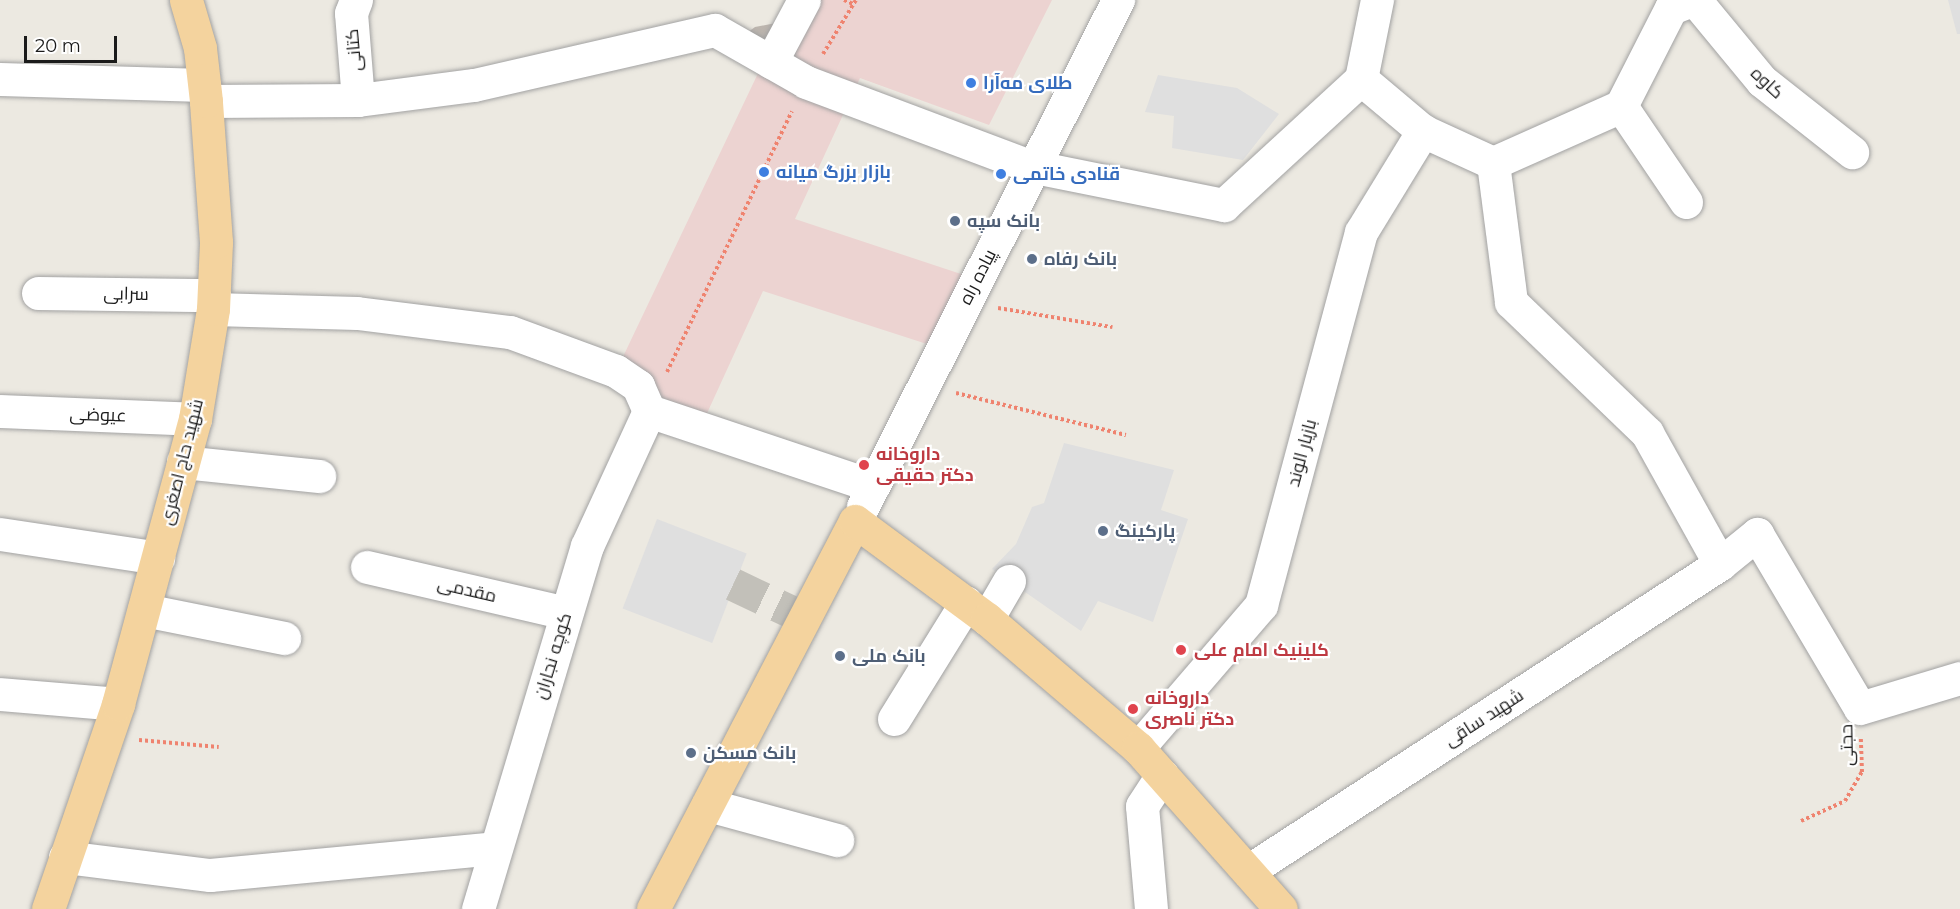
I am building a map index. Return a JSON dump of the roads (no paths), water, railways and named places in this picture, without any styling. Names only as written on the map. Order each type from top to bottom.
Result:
[{"type":"main road","name":"شهید حاج اصغری","points":[[48,909],[118,704],[144,610],[195,419],[214,302],[205,93],[186,0]]},
{"type":"main road","points":[[654,909],[855,521],[976,611],[1138,748],[1281,909]]},
{"type":"street","name":"کتانی","points":[[356,0],[351,14],[358,100]]},
{"type":"street","points":[[771,62],[804,0]]},
{"type":"street","name":"پیاده راه","points":[[855,521],[1118,0]]},
{"type":"street","points":[[0,79],[205,93],[358,100],[474,85],[715,30],[806,82],[1034,167],[1224,205],[1360,79],[1377,0]]},
{"type":"street","points":[[1360,79],[1423,131],[1492,163],[1621,106],[1682,2]]},
{"type":"street","name":"کاوه","points":[[1682,2],[1761,81],[1852,152]]},
{"type":"street","points":[[1621,106],[1686,202]]},
{"type":"street","name":"بازیار الوند","points":[[1138,748],[1261,605],[1361,232],[1423,131]]},
{"type":"street","points":[[1492,163],[1511,303],[1647,434],[1720,564]]},
{"type":"street","name":"سرابی","points":[[38,293],[214,302],[357,313],[510,332],[616,371],[638,386],[649,411]]},
{"type":"street","name":"عیوضی","points":[[0,411],[195,419]]},
{"type":"street","points":[[649,411],[873,486]]},
{"type":"street","name":"کوچه نجاران","points":[[478,909],[587,546],[649,411]]},
{"type":"street","points":[[183,462],[319,476]]},
{"type":"street","points":[[0,534],[158,558]]},
{"type":"street","name":"شهید ساقی","points":[[1248,871],[1720,564],[1757,534],[1860,708],[1960,678]]},
{"type":"street","name":"مقدمی","points":[[367,567],[566,614]]},
{"type":"street","points":[[894,719],[976,611],[1010,581]]},
{"type":"street","points":[[144,610],[284,638]]},
{"type":"street","points":[[0,694],[118,704]]},
{"type":"street","points":[[1151,909],[1142,806],[1162,775]]},
{"type":"street","points":[[708,805],[837,840]]},
{"type":"street","points":[[65,857],[210,875],[495,848]]},
{"type":"tunnel","points":[[733,584],[805,618]]},
{"type":"place","name":"طلای مه‌آرا","points":[[971,83]]},
{"type":"place","name":"بازار بزرگ میانه","points":[[764,172]]},
{"type":"place","name":"قنادی خاتمی","points":[[1001,174]]},
{"type":"place","name":"بانک سپه","points":[[955,221]]},
{"type":"place","name":"بانک رفاه","points":[[1032,259]]},
{"type":"place","name":"داروخانه دکتر حقیقی","points":[[864,465]]},
{"type":"place","name":"پارکینگ","points":[[1103,531]]},
{"type":"place","name":"کلینیک امام علی","points":[[1181,650]]},
{"type":"place","name":"بانک ملی","points":[[840,656]]},
{"type":"place","name":"داروخانه دکتر ناصری","points":[[1133,709]]},
{"type":"place","name":"بانک مسکن","points":[[691,753]]}]
